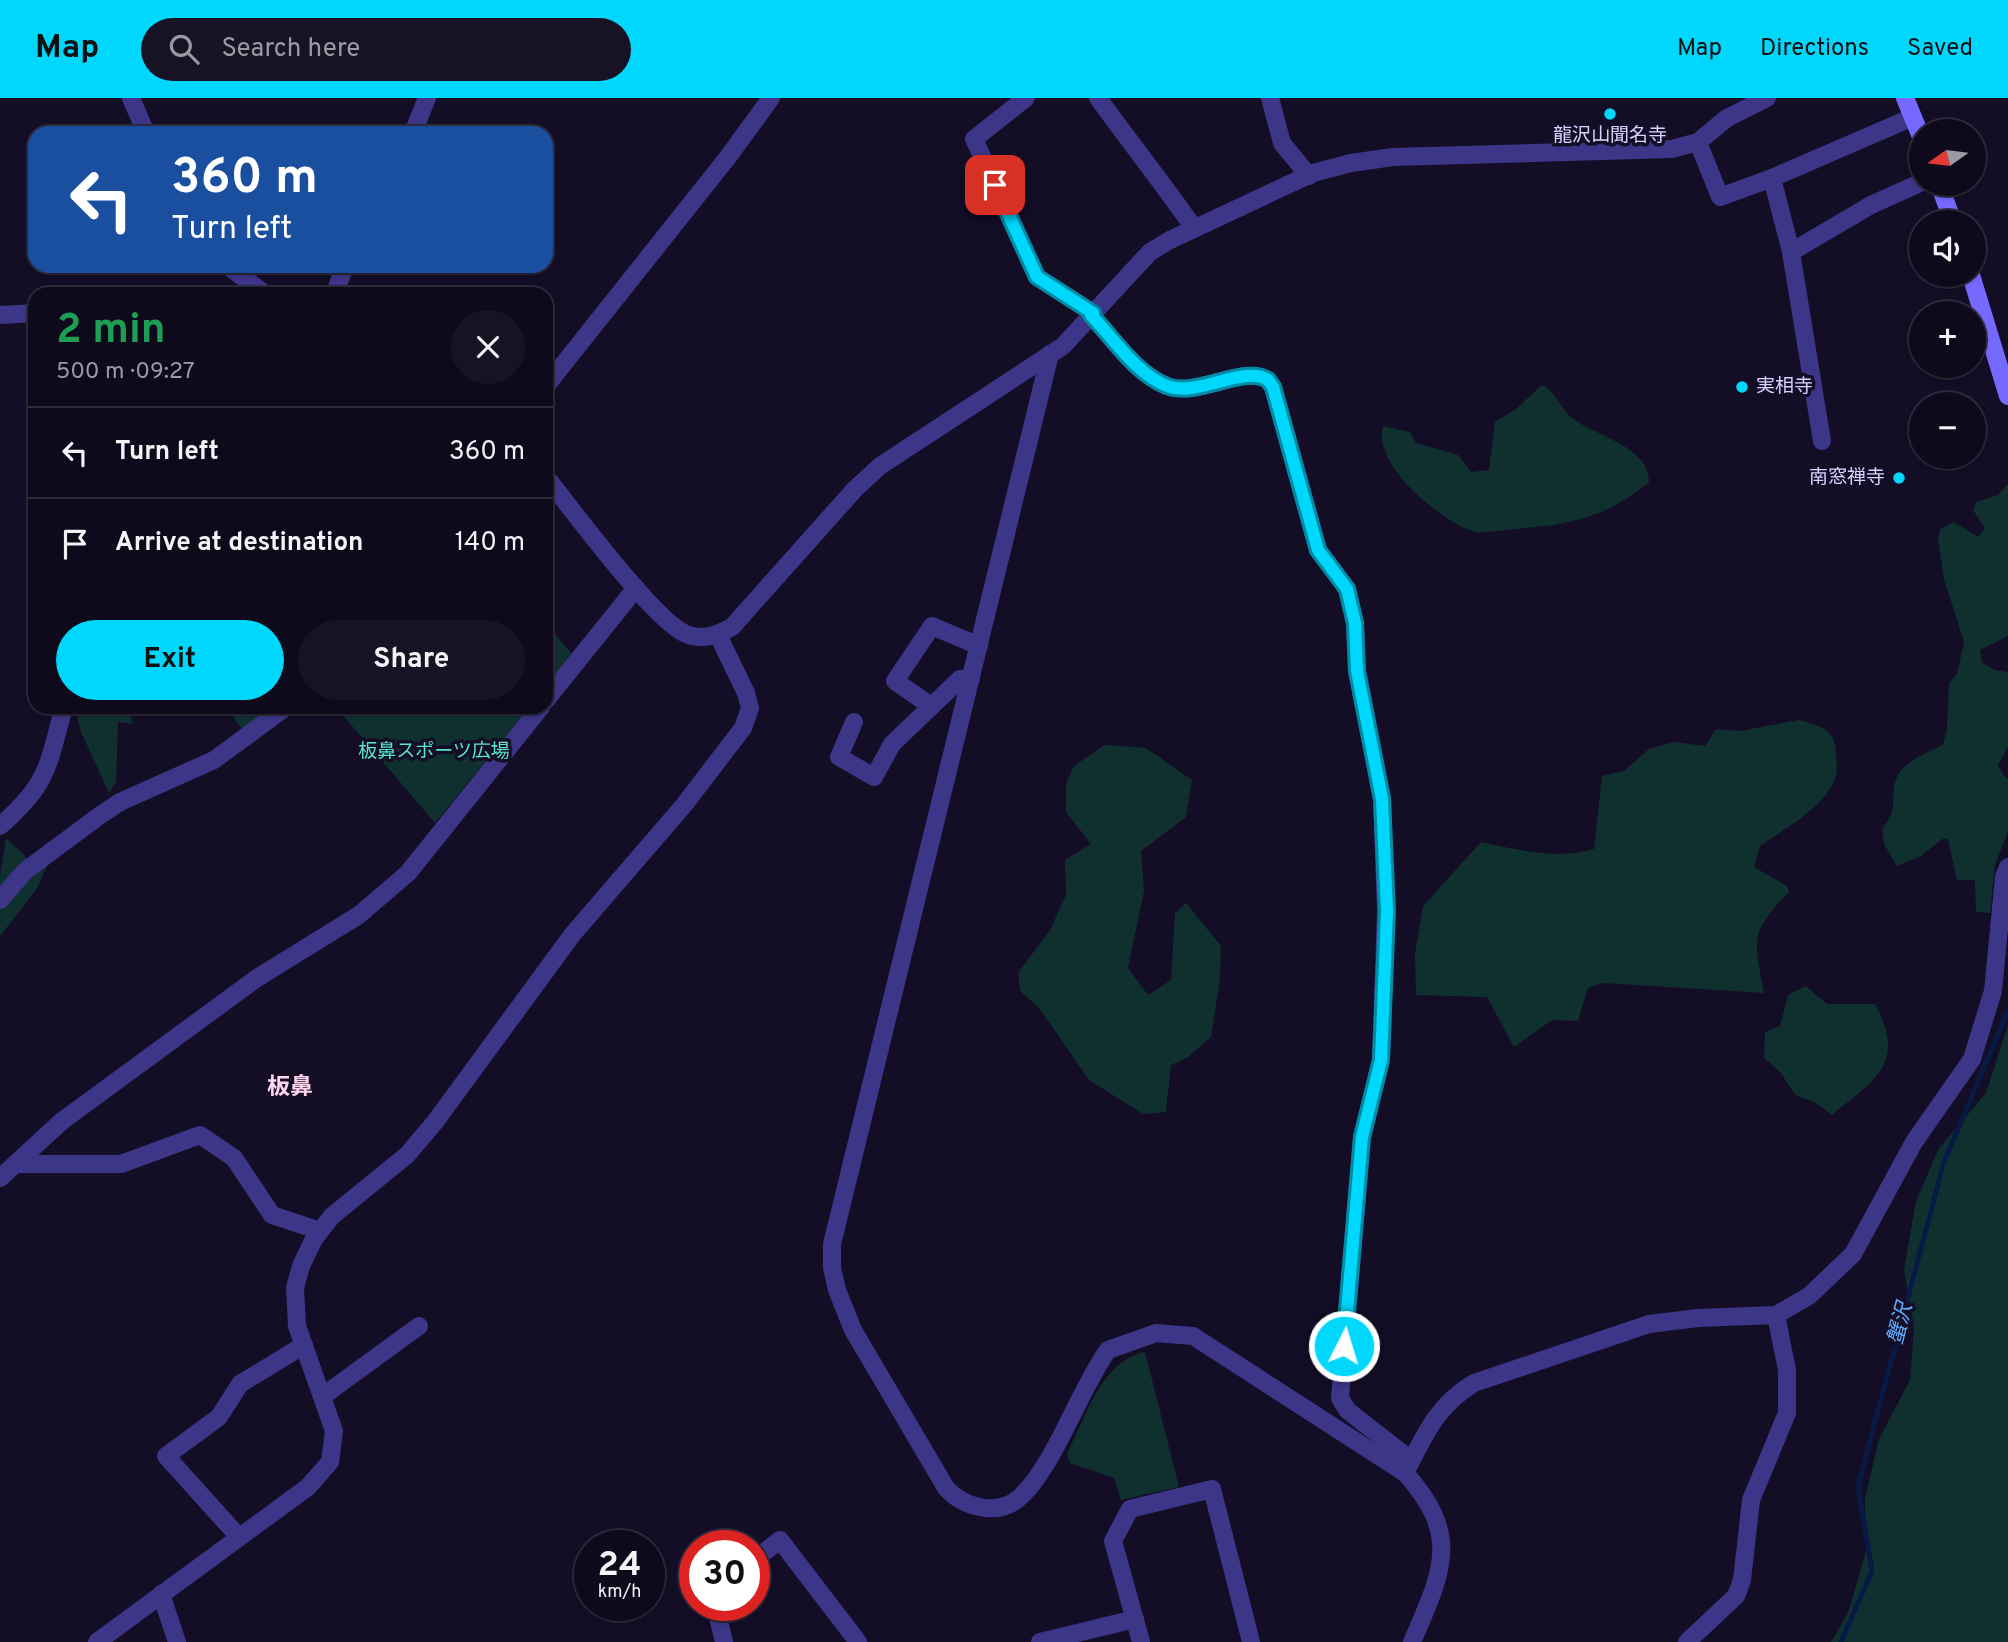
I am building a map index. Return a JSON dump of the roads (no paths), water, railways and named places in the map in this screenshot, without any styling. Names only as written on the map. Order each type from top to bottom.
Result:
[{"type":"main road","points":[[1905,98],[1913,117]]},
{"type":"main road","points":[[1975,287],[2008,396]]},
{"type":"street","points":[[131,98],[143,126]]},
{"type":"street","points":[[417,126],[428,98]]},
{"type":"street","points":[[553,377],[720,168],[771,98]]},
{"type":"street","points":[[1026,98],[974,139],[1037,277],[1092,314],[1146,373],[1170,387],[1191,388],[1253,376],[1268,380],[1273,387],[1318,550],[1347,589],[1355,623],[1357,671],[1382,799],[1387,911],[1381,1060],[1362,1137],[1340,1398],[1346,1410],[1408,1466],[1436,1515],[1441,1558],[1436,1587],[1412,1642]]},
{"type":"street","points":[[1098,98],[1121,131],[1150,163],[1194,228]]},
{"type":"street","points":[[1270,98],[1282,143],[1308,176]]},
{"type":"street","points":[[553,486],[636,588],[671,625],[686,634],[704,638],[718,635],[732,627],[855,489],[880,466],[1063,346],[1150,252],[1194,228],[1308,176],[1351,163],[1393,157],[1672,149],[1698,142],[1727,118],[1767,98]]},
{"type":"street","points":[[1698,142],[1720,197],[1772,178],[1913,117]]},
{"type":"street","points":[[1772,178],[1791,252],[1822,441]]},
{"type":"street","points":[[1791,252],[1871,205],[1909,188]]},
{"type":"street","points":[[237,273],[256,287]]},
{"type":"street","points":[[0,315],[28,313]]},
{"type":"street","points":[[1050,354],[834,1230],[832,1268],[837,1290],[853,1330],[946,1488],[955,1498],[967,1504],[992,1508],[1006,1506],[1017,1499],[1033,1483],[1096,1366],[1108,1350],[1124,1342],[1156,1333],[1193,1336],[1408,1466]]},
{"type":"street","points":[[553,691],[636,588]]},
{"type":"street","points":[[931,706],[895,681],[932,626],[979,646]]},
{"type":"street","points":[[97,1642],[308,1487],[330,1462],[334,1431],[297,1326],[295,1288],[301,1266],[320,1231],[332,1216],[407,1155],[435,1122],[572,935],[684,806],[743,728],[750,708],[746,693],[718,635]]},
{"type":"street","points":[[853,722],[839,757],[874,777],[892,744],[960,679],[971,679]]},
{"type":"street","points":[[0,826],[29,800],[41,782],[53,755],[62,714]]},
{"type":"street","points":[[0,900],[25,871],[120,802],[214,760],[276,714]]},
{"type":"street","points":[[0,1178],[62,1121],[257,978],[359,915],[408,873],[535,714]]},
{"type":"street","points":[[1408,1466],[1433,1418],[1452,1396],[1474,1382],[1649,1324],[1698,1318],[1776,1315],[1809,1296],[1853,1254],[1914,1142],[1972,1059],[1993,991],[2004,877],[2008,867]]},
{"type":"street","points":[[15,1164],[121,1164],[200,1135],[233,1158],[272,1214],[320,1231]]},
{"type":"street","points":[[1687,1642],[1736,1596],[1742,1580],[1751,1500],[1787,1413],[1787,1370],[1776,1315]]},
{"type":"street","points":[[323,1396],[419,1326]]},
{"type":"street","points":[[239,1537],[166,1456],[219,1417],[240,1384],[304,1345]]},
{"type":"street","points":[[1141,1642],[1113,1541],[1130,1509],[1212,1489],[1251,1642]]},
{"type":"street","points":[[770,1547],[780,1539],[858,1642]]},
{"type":"street","points":[[161,1594],[177,1642]]},
{"type":"street","points":[[1040,1642],[1135,1619]]},
{"type":"street","points":[[719,1621],[724,1642]]},
{"type":"waterway","name":"蟹沢","points":[[1841,1642],[1872,1571],[1858,1486],[1944,1162],[2008,1011]]},
{"type":"place","name":"龍沢山聞名寺","points":[[1610,114]]},
{"type":"place","name":"実相寺","points":[[1742,387]]},
{"type":"place","name":"南窓禅寺","points":[[1899,478]]},
{"type":"district","name":"板鼻","points":[[290,1088]]},
{"type":"park label","name":"板鼻スポーツ広場","points":[[434,752]]}]
